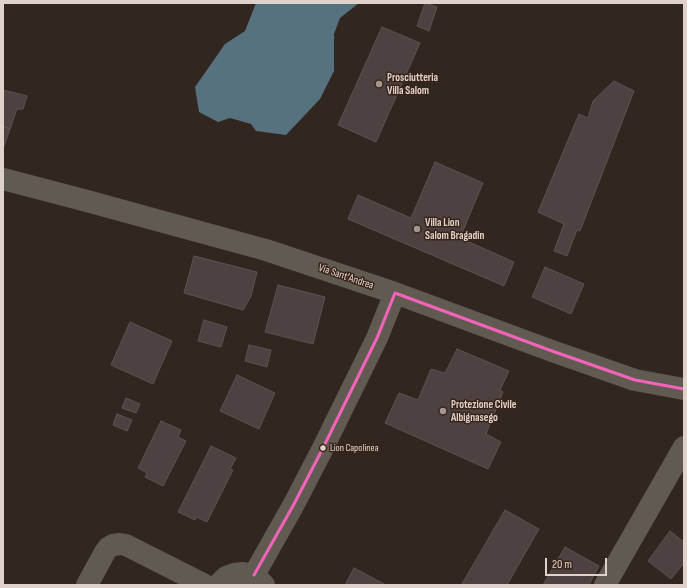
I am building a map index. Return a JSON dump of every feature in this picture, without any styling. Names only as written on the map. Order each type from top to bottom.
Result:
[{"type":"street","name":"Via Sant'Andrea","points":[[3,179],[266,250],[394,293],[635,380],[684,389]]},
{"type":"street","points":[[218,585],[226,577],[234,574],[243,573],[259,580],[294,504],[377,338],[394,293]]},
{"type":"street","points":[[605,585],[684,447]]},
{"type":"street","points":[[87,585],[104,552],[113,545],[120,544],[126,545],[205,585]]},
{"type":"water","points":[[256,3],[359,3],[340,18],[334,34],[334,71],[320,99],[286,135],[256,131],[251,124],[230,118],[218,122],[199,112],[195,87],[225,44],[245,31]]},
{"type":"building","points":[[425,3],[437,7],[429,31],[417,26]]},
{"type":"building","name":"Prosciutteria Villa Salom","points":[[382,27],[420,43],[376,142],[338,125]]},
{"type":"building","points":[[614,81],[634,91],[580,231],[577,230],[567,256],[554,251],[564,224],[538,212],[579,114],[588,118],[593,101]]},
{"type":"building","points":[[3,90],[27,96],[23,109],[17,109],[10,129],[3,126]]},
{"type":"building","points":[[3,126],[10,129],[4,146],[3,145]]},
{"type":"building","name":"Villa Lion Salom Bragadin","points":[[435,162],[483,183],[460,238],[514,262],[504,286],[348,219],[358,195],[411,218]]},
{"type":"building","points":[[194,256],[257,272],[251,296],[243,310],[184,293]]},
{"type":"building","points":[[545,267],[584,284],[571,314],[532,297]]},
{"type":"building","points":[[278,285],[325,297],[313,344],[265,332]]},
{"type":"building","points":[[204,320],[227,327],[221,347],[198,341]]},
{"type":"building","points":[[130,322],[172,341],[153,384],[111,365]]},
{"type":"building","points":[[249,345],[271,350],[267,367],[245,361]]},
{"type":"building","name":"Protezione Civile Albignasego","points":[[457,349],[509,371],[500,390],[503,392],[486,434],[501,442],[488,469],[385,423],[399,393],[418,400],[431,369],[445,373]]},
{"type":"building","points":[[237,375],[275,393],[259,429],[220,411]]},
{"type":"building","points":[[126,398],[140,404],[136,413],[122,408]]},
{"type":"building","points":[[117,414],[132,420],[127,431],[113,425]]},
{"type":"building","points":[[161,421],[181,430],[178,437],[186,441],[163,486],[145,477],[147,473],[138,468]]},
{"type":"building","points":[[211,446],[236,458],[230,469],[233,470],[207,522],[196,517],[195,520],[178,512]]},
{"type":"building","points":[[505,510],[539,529],[507,585],[463,585],[462,584]]},
{"type":"building","points":[[670,531],[684,542],[684,563],[671,579],[648,561]]},
{"type":"building","points":[[565,547],[599,566],[589,585],[543,585]]},
{"type":"building","points":[[354,568],[386,585],[345,585]]},
{"type":"transit line","points":[[254,575],[294,504],[322,450],[377,338],[395,293],[635,380],[684,389]]},
{"type":"place","name":"Prosciutteria Villa Salom","points":[[379,84]]},
{"type":"place","name":"Villa Lion Salom Bragadin","points":[[417,229]]},
{"type":"place","name":"Protezione Civile Albignasego","points":[[443,411]]},
{"type":"place","name":"Lion Capolinea","points":[[323,448]]}]
